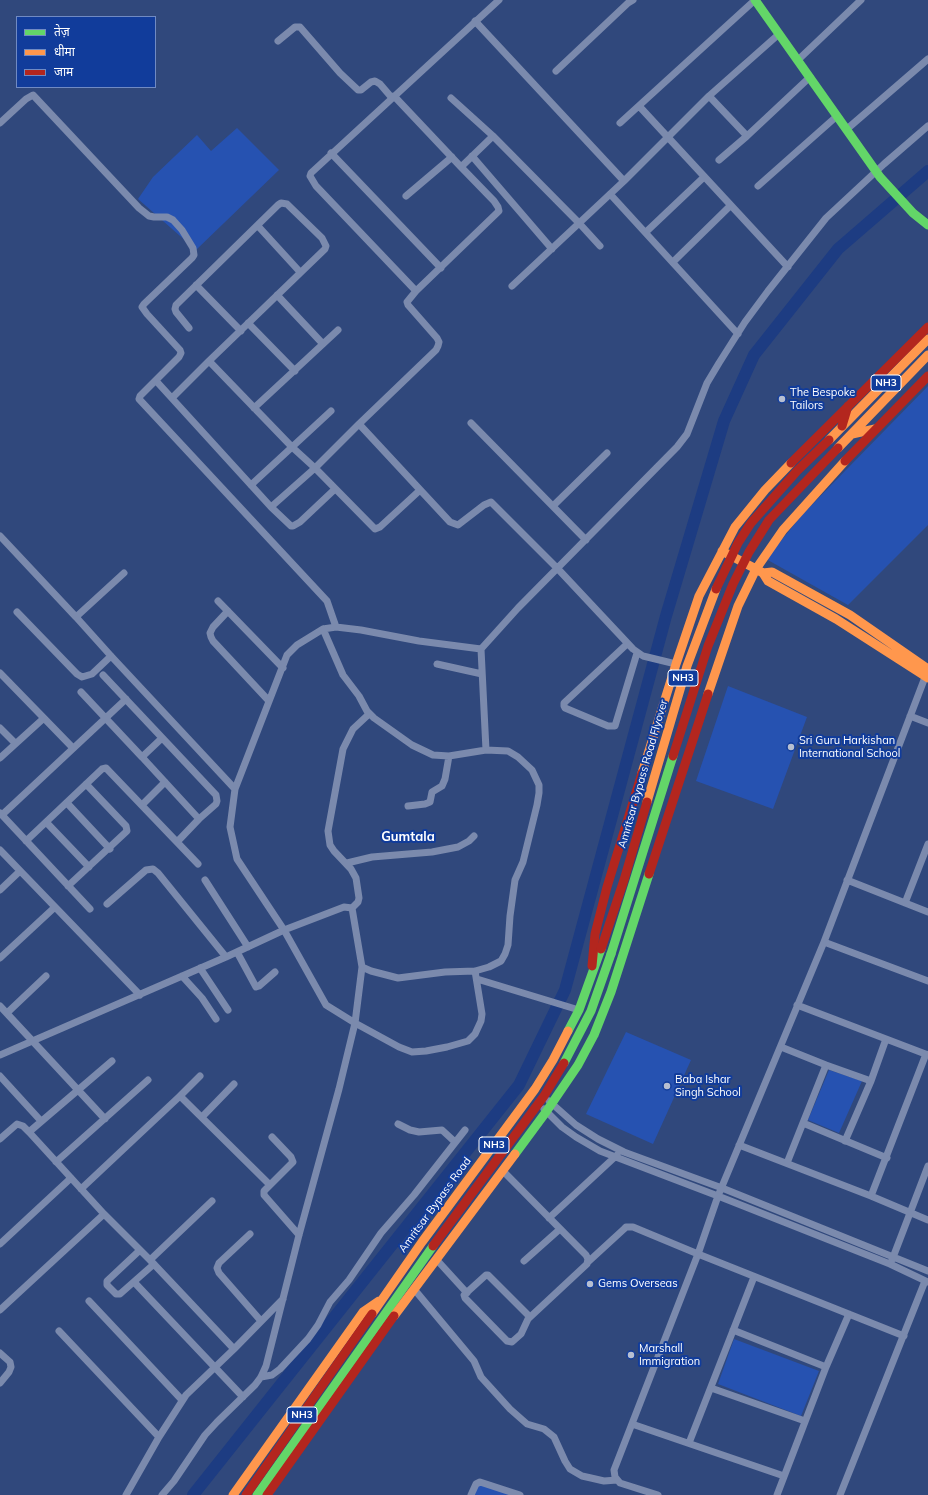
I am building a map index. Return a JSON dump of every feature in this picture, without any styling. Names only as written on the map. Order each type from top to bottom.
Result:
[{"type":"main road","points":[[755,0],[878,174],[913,213],[928,225]]},
{"type":"main road","points":[[590,982],[595,934],[607,887],[676,664],[699,596],[722,551],[735,527],[765,490],[928,327]]},
{"type":"main road","name":"NH3","points":[[842,426],[928,339]]},
{"type":"main road","name":"NH3","points":[[852,434],[928,355]]},
{"type":"main road","points":[[267,1495],[400,1301],[414,1289],[503,1171],[552,1104],[578,1065],[603,1015],[728,632],[738,606],[783,530],[814,494],[875,429],[928,376]]},
{"type":"main road","points":[[842,426],[848,406]]},
{"type":"main road","name":"Amritsar Bypass Road Flyover","points":[[590,982],[624,880],[687,666],[718,583],[738,544],[751,523],[781,488],[842,426]]},
{"type":"main road","points":[[852,434],[875,429]]},
{"type":"main road","name":"Amritsar Bypass Road Flyover","points":[[600,986],[708,646],[733,584],[749,552],[769,520],[852,434]]},
{"type":"main road","points":[[722,551],[760,571],[772,572],[850,615],[927,674]]},
{"type":"main road","name":"Amritsar Bypass Road","points":[[383,1298],[422,1242],[533,1091],[553,1060],[590,982]]},
{"type":"main road","name":"Amritsar Bypass Road","points":[[400,1301],[432,1248],[541,1100],[581,1032],[600,986]]},
{"type":"main road","points":[[233,1495],[363,1312],[383,1298]]},
{"type":"main road","name":"NH3","points":[[246,1495],[383,1298]]},
{"type":"main road","name":"NH3","points":[[257,1495],[383,1319],[400,1301]]},
{"type":"street","points":[[416,291],[312,180],[310,176],[311,173],[332,153],[499,0]]},
{"type":"street","points":[[556,71],[633,0]]},
{"type":"street","points":[[620,123],[755,0]]},
{"type":"street","points":[[798,60],[861,0]]},
{"type":"street","points":[[475,21],[624,181]]},
{"type":"street","points":[[271,507],[315,468],[436,350],[439,342],[437,338],[408,304],[409,299],[499,210],[494,201],[380,84],[375,81],[371,82],[361,90],[358,90],[300,27],[295,27],[278,41]]},
{"type":"street","points":[[512,286],[624,181],[709,96],[779,34]]},
{"type":"street","points":[[847,129],[928,58]]},
{"type":"street","points":[[719,160],[810,77]]},
{"type":"street","points":[[0,123],[30,96],[35,96],[139,208],[145,213],[154,217],[173,220],[182,230],[193,248],[194,255],[142,306],[147,314],[180,350],[181,353],[179,357],[140,396],[139,399],[327,601],[336,627]]},
{"type":"street","points":[[709,96],[747,136]]},
{"type":"street","points":[[451,98],[493,136],[600,246]]},
{"type":"street","points":[[639,106],[788,267]]},
{"type":"street","points":[[758,186],[837,116]]},
{"type":"street","points":[[486,750],[481,649],[518,608],[558,569],[683,440],[707,383],[757,306],[826,218],[878,174],[928,126]]},
{"type":"street","points":[[461,167],[493,136]]},
{"type":"street","points":[[332,153],[441,268]]},
{"type":"street","points":[[472,156],[552,249]]},
{"type":"street","points":[[406,196],[452,157]]},
{"type":"street","points":[[646,232],[704,177]]},
{"type":"street","points":[[610,194],[738,334]]},
{"type":"street","points":[[172,398],[325,249],[326,246],[322,238],[285,202],[278,205],[175,307],[177,314],[189,328]]},
{"type":"street","points":[[673,262],[730,206]]},
{"type":"street","points":[[258,226],[300,272]]},
{"type":"street","points":[[196,285],[241,331]]},
{"type":"street","points":[[277,295],[323,344]]},
{"type":"street","points":[[248,323],[295,371]]},
{"type":"street","points":[[254,408],[338,330]]},
{"type":"street","points":[[209,361],[292,447],[315,468],[375,529],[380,528],[420,491]]},
{"type":"street","points":[[158,383],[271,507],[291,526],[300,522],[336,489]]},
{"type":"street","points":[[251,485],[331,411]]},
{"type":"street","points":[[471,423],[586,540]]},
{"type":"street","points":[[359,424],[447,520],[454,525],[461,522],[490,502],[558,569],[627,644],[640,654],[676,664]]},
{"type":"street","points":[[553,506],[607,453]]},
{"type":"street","points":[[0,536],[235,789]]},
{"type":"street","points":[[76,617],[124,573]]},
{"type":"street","points":[[218,601],[283,668]]},
{"type":"street","points":[[228,611],[213,627],[210,634],[211,637],[268,701]]},
{"type":"street","points":[[17,612],[77,674],[82,677],[92,674],[110,656]]},
{"type":"street","points":[[475,971],[482,1021],[476,1034],[468,1041],[447,1047],[412,1052],[399,1047],[355,1024],[326,1005],[284,930],[237,859],[230,827],[235,789],[268,701],[290,651],[304,640],[323,628],[336,627],[426,642],[481,649]]},
{"type":"street","points":[[323,628],[343,675],[359,696],[369,714],[406,741],[433,755],[449,756],[486,750],[508,751],[518,756],[532,770],[539,785],[539,794],[523,862],[514,885],[508,945],[501,960],[495,965],[475,971],[445,972],[398,978],[379,974],[362,967]]},
{"type":"street","points":[[627,644],[564,703],[565,708],[608,726],[615,726],[640,654]]},
{"type":"street","points":[[437,664],[482,674]]},
{"type":"street","points":[[0,673],[73,748]]},
{"type":"street","points":[[617,1480],[614,1470],[698,1254],[718,1196],[824,942],[927,674]]},
{"type":"street","points":[[103,675],[212,790],[217,798],[218,801],[216,804],[177,842]]},
{"type":"street","points":[[81,692],[199,819]]},
{"type":"street","points":[[90,909],[1,814],[126,699]]},
{"type":"street","points":[[352,908],[358,902],[359,898],[356,878],[347,863],[337,855],[330,845],[328,831],[343,749],[353,729],[369,714]]},
{"type":"street","points":[[910,716],[928,723]]},
{"type":"street","points":[[0,758],[44,718]]},
{"type":"street","points":[[0,728],[15,744]]},
{"type":"street","points":[[142,757],[162,738]]},
{"type":"street","points":[[408,806],[430,802],[432,792],[442,786],[445,779],[449,756]]},
{"type":"street","points":[[26,841],[102,769],[106,768],[198,864]]},
{"type":"street","points":[[142,805],[165,782]]},
{"type":"street","points":[[68,886],[110,849],[126,833],[127,828],[86,784]]},
{"type":"street","points":[[67,803],[110,849]]},
{"type":"street","points":[[46,822],[89,867]]},
{"type":"street","points":[[347,863],[384,856],[432,852],[458,847],[469,841],[474,836]]},
{"type":"street","points":[[905,903],[928,844]]},
{"type":"street","points":[[0,850],[140,995]]},
{"type":"street","points":[[108,904],[146,870],[153,869],[158,873],[226,957]]},
{"type":"street","points":[[0,890],[20,871]]},
{"type":"street","points":[[205,880],[248,947]]},
{"type":"street","points":[[847,880],[928,912]]},
{"type":"street","points":[[0,958],[54,907]]},
{"type":"street","points":[[0,1055],[140,995],[284,930],[344,907],[352,908]]},
{"type":"street","points":[[162,1495],[174,1481],[205,1436],[261,1377],[266,1366],[355,1024],[362,967],[352,908]]},
{"type":"street","points":[[824,942],[928,981]]},
{"type":"street","points":[[237,952],[256,987],[275,972]]},
{"type":"street","points":[[200,968],[228,1010]]},
{"type":"street","points":[[7,1013],[46,976]]},
{"type":"street","points":[[182,976],[202,998],[216,1019]]},
{"type":"street","points":[[477,979],[578,1010]]},
{"type":"street","points":[[797,1005],[927,1055],[871,1196]]},
{"type":"street","points":[[0,1006],[105,1119]]},
{"type":"street","points":[[845,1141],[871,1081],[886,1039]]},
{"type":"street","points":[[781,1047],[871,1081]]},
{"type":"street","points":[[29,1132],[112,1061]]},
{"type":"street","points":[[787,1163],[826,1065]]},
{"type":"street","points":[[0,1076],[41,1121]]},
{"type":"street","points":[[81,1189],[200,1076]]},
{"type":"street","points":[[56,1162],[148,1080]]},
{"type":"street","points":[[202,1117],[234,1084]]},
{"type":"street","points":[[533,1091],[541,1100],[546,1112],[576,1137],[614,1157],[718,1196],[890,1264],[927,1282],[840,1495]]},
{"type":"street","points":[[180,1096],[270,1185]]},
{"type":"street","points":[[541,1100],[552,1104],[576,1125],[598,1139],[620,1150],[722,1188],[928,1271]]},
{"type":"street","points":[[803,1122],[887,1158]]},
{"type":"street","points":[[0,1139],[17,1124],[23,1126],[104,1214],[152,1262],[234,1349]]},
{"type":"street","points":[[398,1124],[410,1130],[419,1132],[442,1130],[454,1142]]},
{"type":"street","points":[[261,1377],[272,1375],[280,1369],[308,1339],[318,1325],[330,1302],[349,1280],[382,1233],[465,1130]]},
{"type":"street","points":[[272,1137],[291,1157],[293,1162],[264,1191],[265,1197],[299,1235]]},
{"type":"street","points":[[739,1145],[871,1196],[928,1220]]},
{"type":"street","points":[[549,1218],[620,1150]]},
{"type":"street","points":[[890,1264],[928,1166]]},
{"type":"street","points":[[503,1171],[586,1255],[588,1262]]},
{"type":"street","points":[[0,1244],[71,1178]]},
{"type":"street","points":[[140,1250],[106,1282],[107,1285],[118,1295],[134,1282],[212,1201]]},
{"type":"street","points":[[0,1310],[104,1214]]},
{"type":"street","points":[[530,1317],[488,1274],[464,1295],[465,1298],[508,1342],[513,1341],[521,1334],[530,1317],[588,1262],[629,1226],[904,1336]]},
{"type":"street","points":[[524,1261],[560,1229]]},
{"type":"street","points":[[250,1234],[219,1263],[218,1268],[219,1273],[261,1321]]},
{"type":"street","points":[[436,1259],[467,1293]]},
{"type":"street","points":[[689,1443],[754,1277]]},
{"type":"street","points":[[134,1282],[242,1397]]},
{"type":"street","points":[[414,1289],[474,1361],[481,1376],[510,1409],[527,1424],[544,1429],[554,1437],[564,1461],[570,1469],[582,1476],[595,1479],[617,1480],[620,1483],[658,1495]]},
{"type":"street","points":[[126,1495],[159,1437],[190,1390],[234,1349],[283,1299]]},
{"type":"street","points":[[89,1301],[182,1400]]},
{"type":"street","points":[[777,1495],[826,1367],[849,1314]]},
{"type":"street","points":[[733,1330],[826,1367]]},
{"type":"street","points":[[59,1331],[159,1437]]},
{"type":"street","points":[[0,1353],[10,1362],[11,1367],[0,1383]]},
{"type":"street","points":[[711,1388],[805,1421]]},
{"type":"street","points":[[632,1424],[784,1476]]},
{"type":"street","points":[[471,1495],[476,1484],[480,1482],[520,1495]]},
{"type":"shaded area","points":[[237,128],[279,170],[196,250],[138,199],[153,177],[197,135],[211,151]]},
{"type":"shaded area","points":[[928,386],[928,525],[848,605],[766,559],[802,515]]},
{"type":"shaded area","points":[[728,686],[807,717],[773,809],[696,781]]},
{"type":"shaded area","points":[[626,1032],[691,1060],[653,1144],[586,1114]]},
{"type":"shaded area","points":[[829,1070],[862,1081],[839,1133],[808,1120]]},
{"type":"shaded area","points":[[734,1339],[819,1371],[801,1416],[718,1384]]},
{"type":"shaded area","points":[[478,1483],[515,1495],[472,1495]]},
{"type":"waterway","points":[[193,1495],[519,1085],[565,990],[666,616],[724,421],[754,355],[838,249],[928,171]]},
{"type":"traffic: fast","points":[[755,0],[880,177],[913,213],[928,225]]},
{"type":"traffic: fast","points":[[611,954],[673,756]]},
{"type":"traffic: fast","points":[[515,1154],[578,1065],[594,1035],[611,992],[649,874]]},
{"type":"traffic: fast","points":[[568,1031],[579,1010],[601,949]]},
{"type":"traffic: fast","points":[[564,1063],[591,1011],[611,954]]},
{"type":"traffic: fast","points":[[257,1495],[433,1246]]},
{"type":"traffic: slow","points":[[829,440],[928,339]]},
{"type":"traffic: slow","points":[[838,448],[928,355]]},
{"type":"traffic: slow","points":[[852,434],[875,429]]},
{"type":"traffic: slow","points":[[708,694],[738,606],[756,569],[783,530],[845,461]]},
{"type":"traffic: slow","points":[[642,773],[699,596],[735,527],[765,490],[791,463]]},
{"type":"traffic: slow","points":[[722,551],[756,569]]},
{"type":"traffic: slow","points":[[756,569],[763,573],[768,581],[836,619],[928,678]]},
{"type":"traffic: slow","points":[[763,573],[772,572],[850,615],[928,669]]},
{"type":"traffic: slow","points":[[647,802],[687,666],[716,589]]},
{"type":"traffic: slow","points":[[372,1314],[422,1242],[535,1089],[553,1060],[568,1031]]},
{"type":"traffic: slow","points":[[394,1316],[515,1154]]},
{"type":"traffic: slow","points":[[233,1495],[363,1312],[379,1301]]},
{"type":"traffic: jam","points":[[791,463],[928,327]]},
{"type":"traffic: jam","points":[[845,461],[928,376]]},
{"type":"traffic: jam","points":[[842,426],[848,406]]},
{"type":"traffic: jam","points":[[716,589],[738,543],[751,523],[797,471],[829,440]]},
{"type":"traffic: jam","points":[[673,756],[708,646],[733,584],[749,552],[769,520],[838,448]]},
{"type":"traffic: jam","points":[[649,874],[708,694]]},
{"type":"traffic: jam","points":[[592,966],[595,934],[607,887],[642,773]]},
{"type":"traffic: jam","points":[[601,949],[624,880],[647,802]]},
{"type":"traffic: jam","points":[[433,1246],[544,1096],[564,1063]]},
{"type":"traffic: jam","points":[[246,1495],[372,1314]]},
{"type":"traffic: jam","points":[[267,1495],[394,1316]]},
{"type":"place","name":"The Bespoke Tailors","points":[[782,399]]},
{"type":"place","name":"Sri Guru Harkishan International School","points":[[791,747]]},
{"type":"place","name":"Baba Ishar Singh School","points":[[667,1086]]},
{"type":"place","name":"Gems Overseas","points":[[590,1284]]},
{"type":"place","name":"Marshall Immigration","points":[[631,1355]]},
{"type":"district","name":"Gumtala","points":[[408,837]]}]
